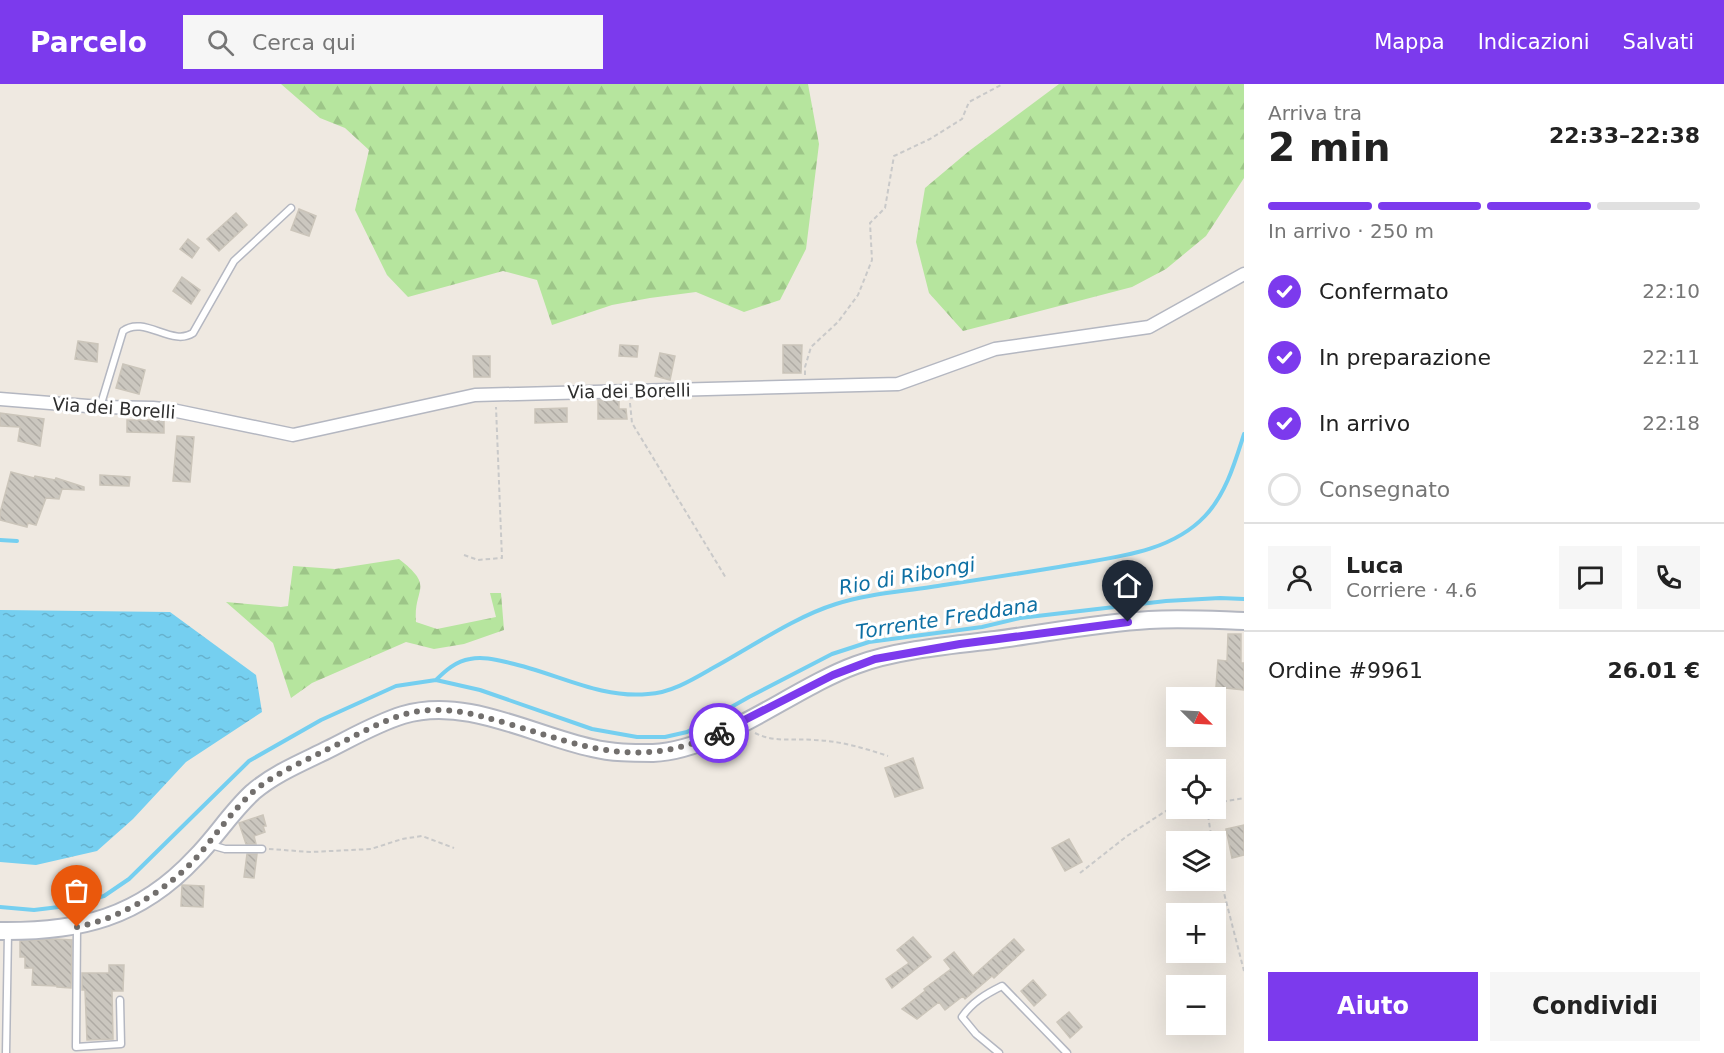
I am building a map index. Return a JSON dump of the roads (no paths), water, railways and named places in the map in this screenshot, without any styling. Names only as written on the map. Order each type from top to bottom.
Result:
[{"type":"main road","points":[[4,931],[50,931],[77,927],[114,915],[157,892],[178,875],[208,844],[237,807],[272,777],[399,716],[414,712],[428,709],[464,711],[590,748],[667,752],[696,743],[833,675],[875,659],[960,644],[1150,620],[1244,621]]},
{"type":"street","name":"Via dei Borelli","points":[[0,399],[172,410],[293,435],[475,395],[898,384],[995,349],[1149,327],[1244,274]]},
{"type":"lane","points":[[99,407],[123,332],[127,328],[136,326],[180,337],[187,337],[193,333],[234,261],[291,208]]},
{"type":"lane","points":[[208,844],[225,849],[262,849]]},
{"type":"lane","points":[[77,927],[76,1047],[121,1044],[120,1000]]},
{"type":"lane","points":[[4,931],[6,1053]]},
{"type":"lane","points":[[999,1053],[976,1034],[962,1017],[968,1008],[985,994],[1002,986],[1067,1053]]},
{"type":"water","points":[[0,610],[170,612],[256,675],[262,712],[186,762],[133,819],[97,851],[36,865],[0,862]]},
{"type":"waterway","name":"Rio di Ribongi","points":[[436,680],[455,664],[465,660],[485,658],[527,667],[613,693],[630,695],[656,693],[673,689],[788,625],[836,604],[871,596],[1035,571],[1142,551],[1176,538],[1205,516],[1224,488],[1244,434]]},
{"type":"waterway","points":[[0,540],[17,541]]},
{"type":"waterway","name":"Torrente Freddana","points":[[0,907],[34,910],[67,906],[104,896],[129,879],[249,761],[321,720],[396,686],[436,680],[480,690],[592,729],[637,737],[665,737],[687,732],[832,654],[869,642],[982,627],[1020,618],[1166,601],[1244,599]]}]
